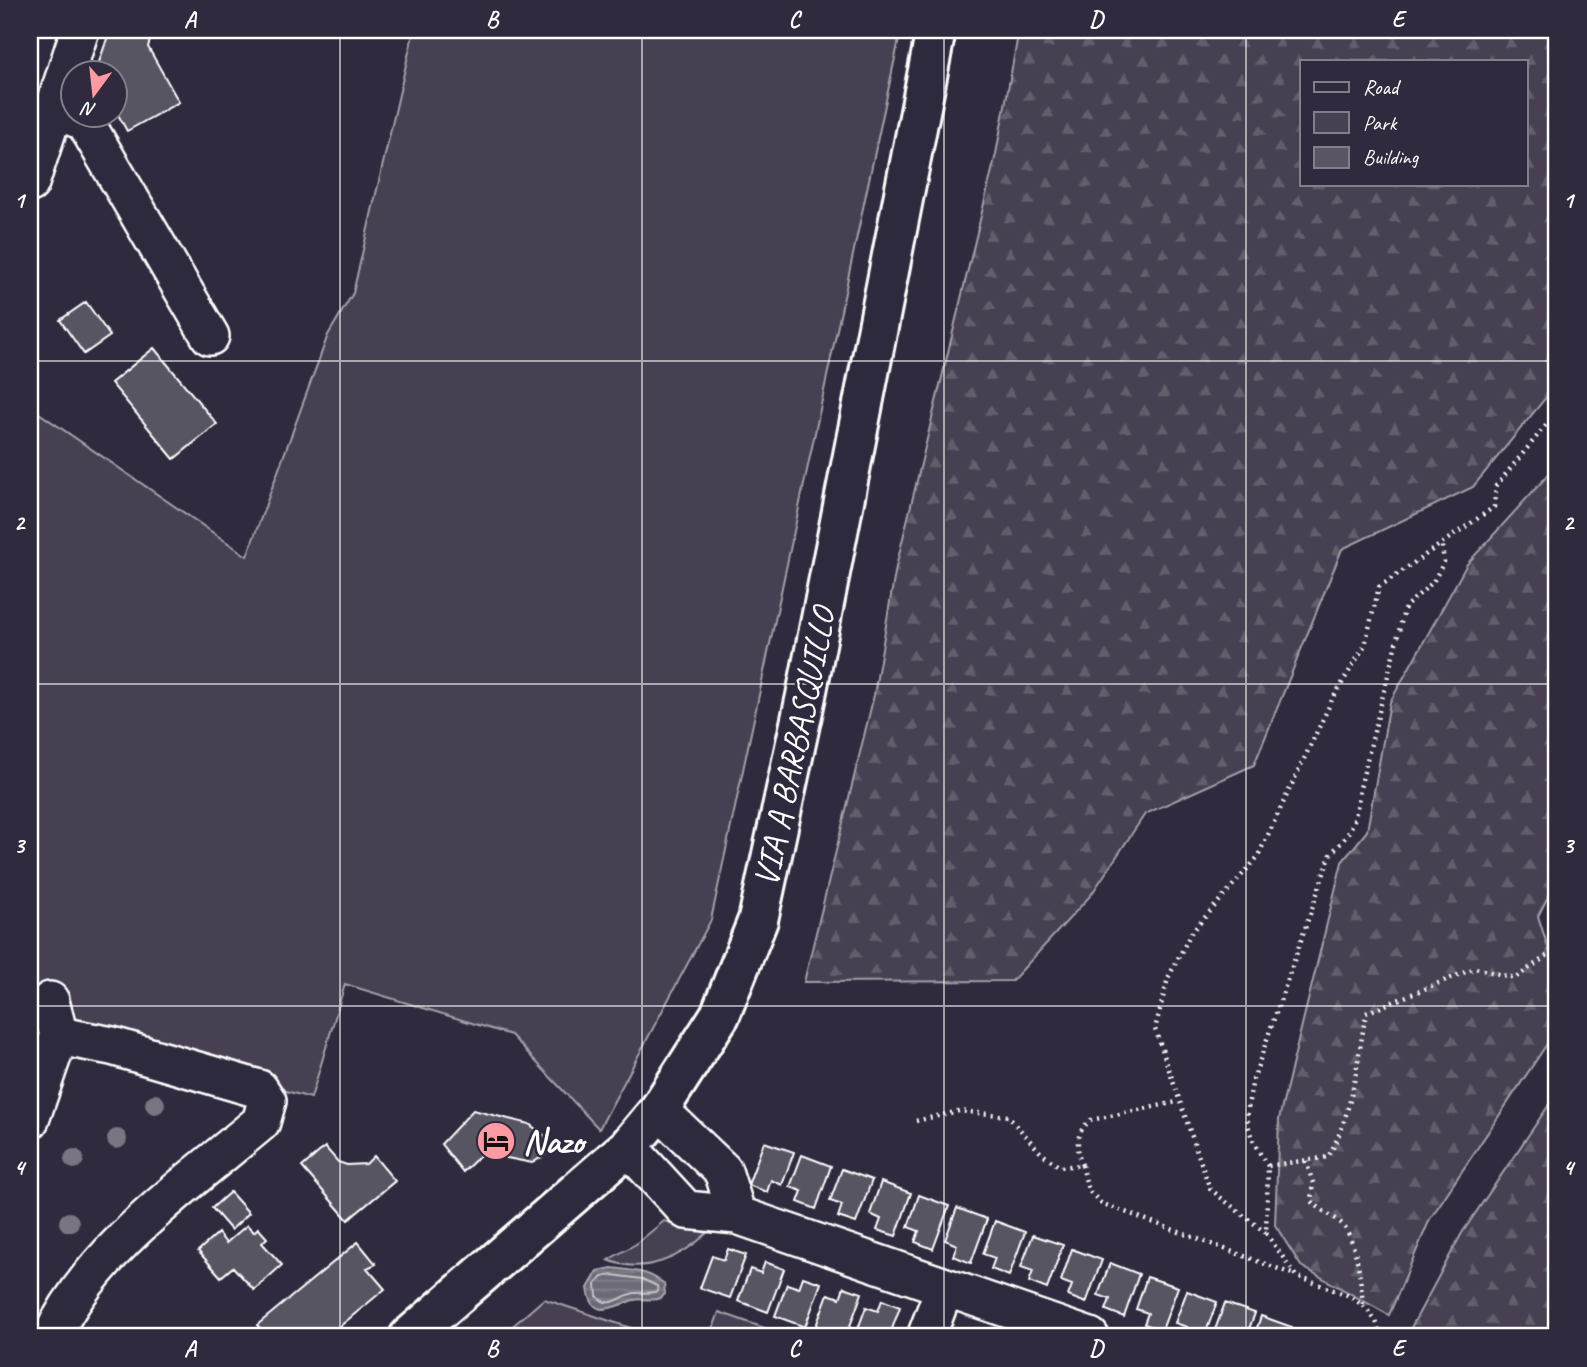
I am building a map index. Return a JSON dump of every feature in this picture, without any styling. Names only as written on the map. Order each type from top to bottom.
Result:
[{"type":"main road","name":"VIA A BARBASQUILLO","points":[[409,1337],[628,1147],[659,1110],[720,1015],[758,920],[806,696],[936,30]]},
{"type":"street","points":[[30,183],[80,30]]},
{"type":"street","points":[[55,109],[85,122],[210,336]]},
{"type":"street","points":[[30,1120],[59,1036],[50,1001]]},
{"type":"street","points":[[52,1337],[63,1313],[96,1267],[261,1122],[267,1101],[259,1089],[112,1046],[59,1036]]},
{"type":"street","points":[[659,1110],[723,1171],[737,1214]]},
{"type":"street","points":[[628,1147],[686,1210],[737,1214],[1090,1337]]},
{"type":"street","points":[[926,1337],[945,1287]]},
{"type":"path","points":[[1296,1276],[1266,1233],[1210,1189],[1155,1029],[1168,978],[1191,933],[1257,858],[1332,699],[1365,645],[1379,587],[1494,507],[1496,486],[1557,412]]},
{"type":"path","points":[[1266,1233],[1268,1166],[1250,1139],[1247,1108],[1253,1080],[1331,853],[1347,838],[1356,816],[1360,788],[1405,607],[1433,582],[1444,562],[1442,545]]},
{"type":"path","points":[[1268,1166],[1328,1157],[1341,1135],[1366,1013],[1475,968],[1515,978],[1557,949]]},
{"type":"path","points":[[1178,1102],[1091,1119],[1081,1128],[1077,1151],[1088,1190],[1101,1203],[1296,1276],[1363,1305],[1376,1321],[1382,1337]]},
{"type":"path","points":[[916,1121],[959,1111],[1008,1116],[1041,1153],[1060,1167],[1082,1165]]},
{"type":"path","points":[[1307,1161],[1313,1183],[1311,1200],[1321,1212],[1342,1224],[1354,1251],[1363,1305]]},
{"type":"green space","points":[[414,30],[901,30],[711,920],[599,1129],[511,1035],[345,984],[311,1098],[75,1033],[61,987],[30,1003],[30,407],[247,556],[328,335],[353,293]]},
{"type":"green space","points":[[1019,30],[1557,30],[1557,384],[1473,487],[1342,549],[1254,765],[1145,814],[1091,895],[1012,981],[804,982],[874,695],[896,567],[996,154]]},
{"type":"green space","points":[[1557,465],[1557,879],[1538,916],[1557,976],[1557,1029],[1430,1219],[1389,1315],[1301,1266],[1275,1225],[1279,1119],[1342,862],[1367,831],[1390,702],[1467,564]]},
{"type":"green space","points":[[1557,1093],[1557,1337],[1406,1337],[1462,1233]]},
{"type":"green space","points":[[664,1221],[707,1233],[686,1250],[661,1262],[635,1266],[608,1260],[636,1244]]},
{"type":"green space","points":[[544,1299],[658,1337],[500,1337]]},
{"type":"green space","points":[[719,1312],[790,1337],[710,1337]]},
{"type":"water","points":[[612,1268],[653,1276],[664,1284],[665,1294],[658,1299],[638,1299],[612,1308],[599,1308],[590,1299],[588,1288],[598,1271]]},
{"type":"building","points":[[110,30],[153,30],[148,47],[179,102],[130,129],[130,60],[100,60]]},
{"type":"building","points":[[86,302],[110,336],[84,354],[60,320]]},
{"type":"building","points":[[154,348],[217,424],[174,459],[111,383]]},
{"type":"building","name":"Nazo","points":[[473,1110],[529,1124],[549,1139],[545,1155],[532,1163],[507,1158],[487,1149],[463,1172],[441,1144]]},
{"type":"building","points":[[764,1142],[794,1152],[782,1185],[771,1180],[767,1192],[748,1185]]},
{"type":"building","points":[[325,1147],[338,1162],[347,1165],[366,1164],[374,1156],[395,1181],[348,1220],[302,1167]]},
{"type":"building","points":[[802,1155],[831,1166],[816,1209],[798,1202],[802,1191],[790,1187]]},
{"type":"building","points":[[842,1169],[872,1180],[856,1223],[838,1217],[842,1205],[830,1201]]},
{"type":"building","points":[[881,1182],[911,1193],[896,1236],[877,1230],[881,1219],[870,1214]]},
{"type":"building","points":[[230,1192],[249,1213],[231,1230],[212,1208]]},
{"type":"building","points":[[919,1195],[949,1206],[933,1249],[915,1242],[919,1231],[908,1227]]},
{"type":"building","points":[[957,1208],[987,1219],[971,1263],[953,1256],[957,1245],[945,1240]]},
{"type":"building","points":[[995,1221],[1025,1232],[1009,1276],[991,1269],[995,1258],[983,1254]]},
{"type":"building","points":[[247,1225],[254,1232],[258,1228],[267,1238],[262,1243],[282,1265],[254,1290],[233,1267],[221,1277],[198,1251],[218,1233],[226,1243]]},
{"type":"building","points":[[1033,1235],[1063,1245],[1047,1289],[1029,1282],[1033,1271],[1021,1267]]},
{"type":"building","points":[[358,1242],[376,1264],[367,1268],[385,1289],[327,1337],[268,1337],[257,1325]]},
{"type":"building","points":[[728,1249],[746,1255],[730,1298],[700,1288],[712,1256],[724,1260]]},
{"type":"building","points":[[1072,1249],[1102,1260],[1086,1303],[1068,1296],[1072,1285],[1061,1281]]},
{"type":"building","points":[[765,1262],[784,1269],[768,1312],[738,1301],[750,1269],[761,1273]]},
{"type":"building","points":[[1110,1263],[1139,1274],[1124,1317],[1106,1310],[1110,1299],[1098,1295]]},
{"type":"building","points":[[803,1277],[821,1283],[805,1327],[775,1316],[787,1284],[799,1288]]},
{"type":"building","points":[[1147,1277],[1178,1287],[1162,1330],[1144,1324],[1148,1313],[1136,1309]]},
{"type":"building","points":[[844,1287],[862,1293],[846,1337],[816,1326],[828,1294],[840,1298]]},
{"type":"building","points":[[1187,1291],[1217,1302],[1204,1337],[1184,1337],[1187,1327],[1175,1323]]},
{"type":"building","points":[[882,1300],[900,1307],[889,1337],[855,1337],[866,1307],[878,1311]]},
{"type":"building","points":[[1225,1303],[1255,1313],[1246,1337],[1213,1335]]},
{"type":"building","points":[[1261,1316],[1292,1327],[1288,1337],[1254,1337]]},
{"type":"place","name":"Nazo","points":[[496,1141]]}]
